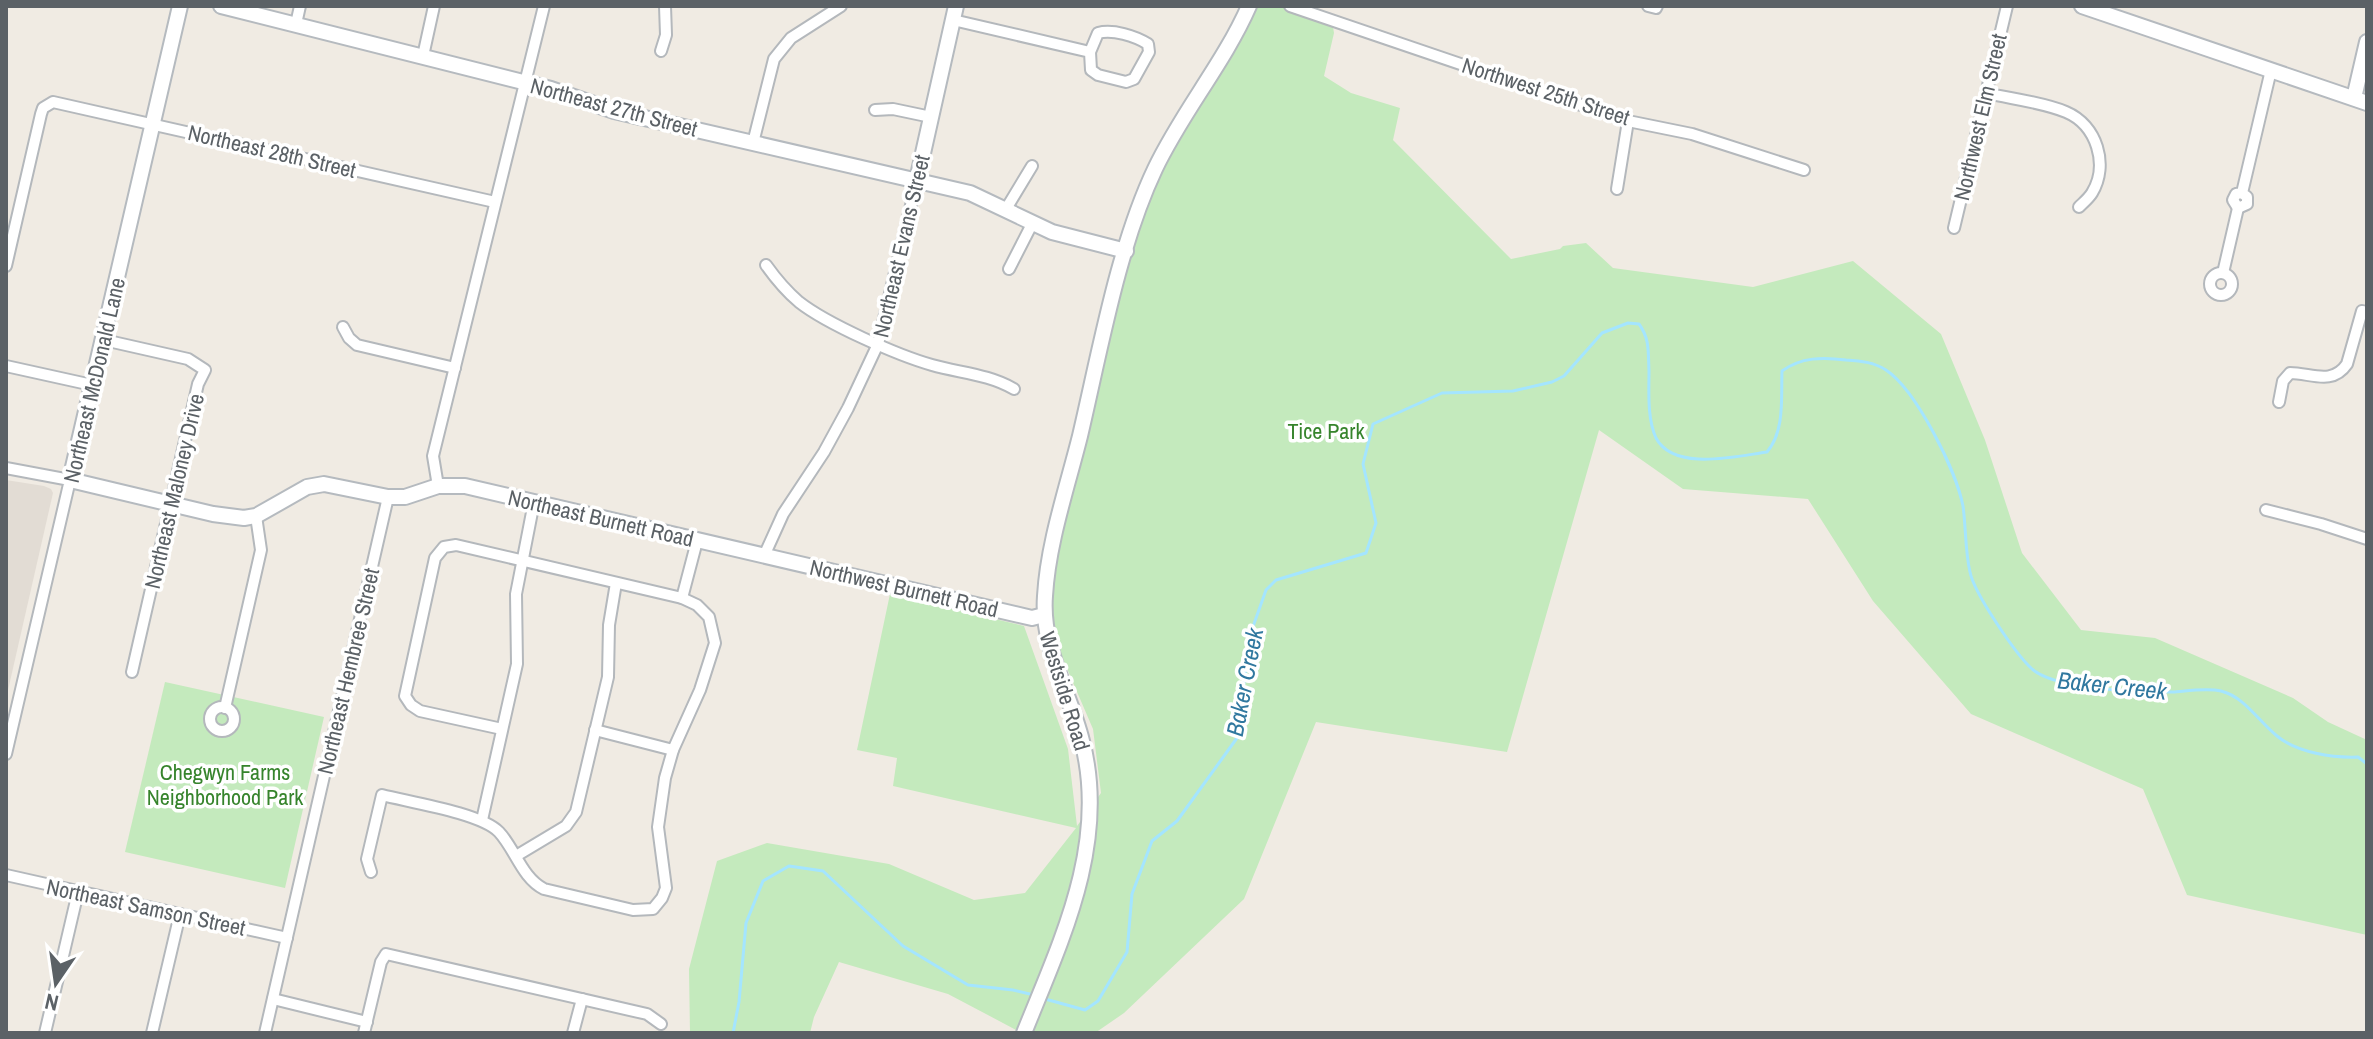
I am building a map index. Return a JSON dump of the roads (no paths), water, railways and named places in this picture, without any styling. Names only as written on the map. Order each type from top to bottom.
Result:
[{"type":"street","name":"Northeast McDonald Lane","points":[[6,754],[180,6]]},
{"type":"street","name":"Northeast 27th Street","points":[[221,6],[525,82],[598,107],[970,193],[1061,235],[1126,251]]},
{"type":"street","points":[[296,24],[300,6]]},
{"type":"street","points":[[423,56],[434,6]]},
{"type":"street","points":[[6,468],[232,517],[256,516],[316,485],[341,486],[388,497],[405,497],[438,486],[433,456],[544,6]]},
{"type":"street","points":[[661,51],[666,35],[665,6]]},
{"type":"street","points":[[753,143],[778,52],[791,38],[841,6]]},
{"type":"street","name":"Westside Road","points":[[1024,1033],[1077,894],[1089,822],[1089,779],[1082,741],[1054,663],[1044,615],[1053,546],[1138,211],[1156,168],[1249,6]]},
{"type":"street","name":"Northwest 25th Street","points":[[1290,6],[1628,121],[1692,134],[1804,170]]},
{"type":"street","points":[[1648,6],[1657,6]]},
{"type":"street","name":"Northwest Elm Street","points":[[1954,228],[2007,6]]},
{"type":"street","points":[[2082,6],[2360,100],[2367,42]]},
{"type":"street","points":[[954,13],[1090,52]]},
{"type":"street","name":"Northeast Evans Street","points":[[764,556],[783,514],[848,408],[878,344],[954,13]]},
{"type":"street","points":[[1107,31],[1140,39],[1148,44],[1149,52],[1134,79],[1126,82],[1098,75],[1091,70],[1090,52],[1098,33],[1107,31]]},
{"type":"street","points":[[2223,273],[2238,208],[2233,200],[2236,194],[2242,193],[2271,70]]},
{"type":"street","points":[[1986,93],[2065,111],[2083,123],[2100,150],[2100,162],[2093,191],[2079,207]]},
{"type":"street","name":"Northeast 28th Street","points":[[6,266],[41,114],[48,104],[59,102],[495,202]]},
{"type":"street","points":[[875,110],[893,109],[931,117]]},
{"type":"street","points":[[1617,189],[1628,121]]},
{"type":"street","points":[[1006,209],[1032,166]]},
{"type":"street","points":[[1009,269],[1032,224]]},
{"type":"street","points":[[766,265],[782,287],[801,303],[878,344],[927,364],[995,378],[1014,389]]},
{"type":"street","points":[[2279,402],[2286,375],[2321,378],[2343,370],[2364,311]]},
{"type":"street","points":[[343,327],[357,345],[455,368]]},
{"type":"street","name":"Northeast Maloney Drive","points":[[104,340],[188,359],[205,370],[198,384],[132,672]]},
{"type":"street","points":[[6,366],[92,385]]},
{"type":"street","name":"Northeast Burnett Road","points":[[438,486],[465,486],[764,556]]},
{"type":"street","name":"Northeast Hembree Street","points":[[265,1033],[388,497]]},
{"type":"street","points":[[482,820],[517,664],[516,594],[534,502]]},
{"type":"street","points":[[2266,510],[2367,539]]},
{"type":"street","points":[[225,708],[261,550],[256,516]]},
{"type":"street","points":[[682,598],[697,541]]},
{"type":"street","points":[[371,872],[367,859],[382,795],[482,820],[499,832],[531,881],[544,889],[633,910],[653,909],[666,888],[658,827],[661,797],[673,750],[700,690],[715,643],[709,617],[697,605],[682,598],[456,545],[444,547],[435,558],[405,696],[420,711],[502,729]]},
{"type":"street","name":"Northwest Burnett Road","points":[[764,556],[1032,618],[1044,615]]},
{"type":"street","points":[[516,856],[573,819],[608,677],[609,625],[616,583]]},
{"type":"street","points":[[595,730],[673,750]]},
{"type":"street","name":"Northeast Samson Street","points":[[6,875],[287,938]]},
{"type":"street","points":[[45,1033],[78,892]]},
{"type":"street","points":[[152,1033],[180,914]]},
{"type":"street","points":[[273,999],[365,1027],[381,962],[386,954],[647,1014],[661,1024]]},
{"type":"street","points":[[573,1033],[582,999]]},
{"type":"waterway","name":"Baker Creek","points":[[1045,999],[1085,1010],[1098,1001],[1127,952],[1132,894],[1152,841],[1177,821],[1237,738],[1250,635],[1266,590],[1276,580],[1366,553],[1376,523],[1363,464],[1373,424],[1442,393],[1513,391],[1552,382],[1564,376],[1602,333],[1628,323],[1639,324],[1647,340],[1650,414],[1656,438],[1665,449],[1691,458],[1723,458],[1767,452],[1779,424],[1782,371],[1797,363],[1821,358],[1837,359],[1867,362],[1886,370],[1898,380],[1922,412],[1943,452],[1963,506],[1967,556],[1973,582],[1996,622],[2031,668],[2058,681],[2098,688],[2159,692],[2221,691],[2251,710],[2285,742],[2327,755],[2358,757],[2367,764]]},
{"type":"waterway","name":"Baker Creek","points":[[733,1033],[746,923],[763,881],[789,866],[823,871],[903,946],[968,985],[1034,995]]},
{"type":"park label","name":"Tice Park","points":[[1326,431]]},
{"type":"park label","name":"Chegwyn Farms Neighborhood Park","points":[[225,784]]}]
